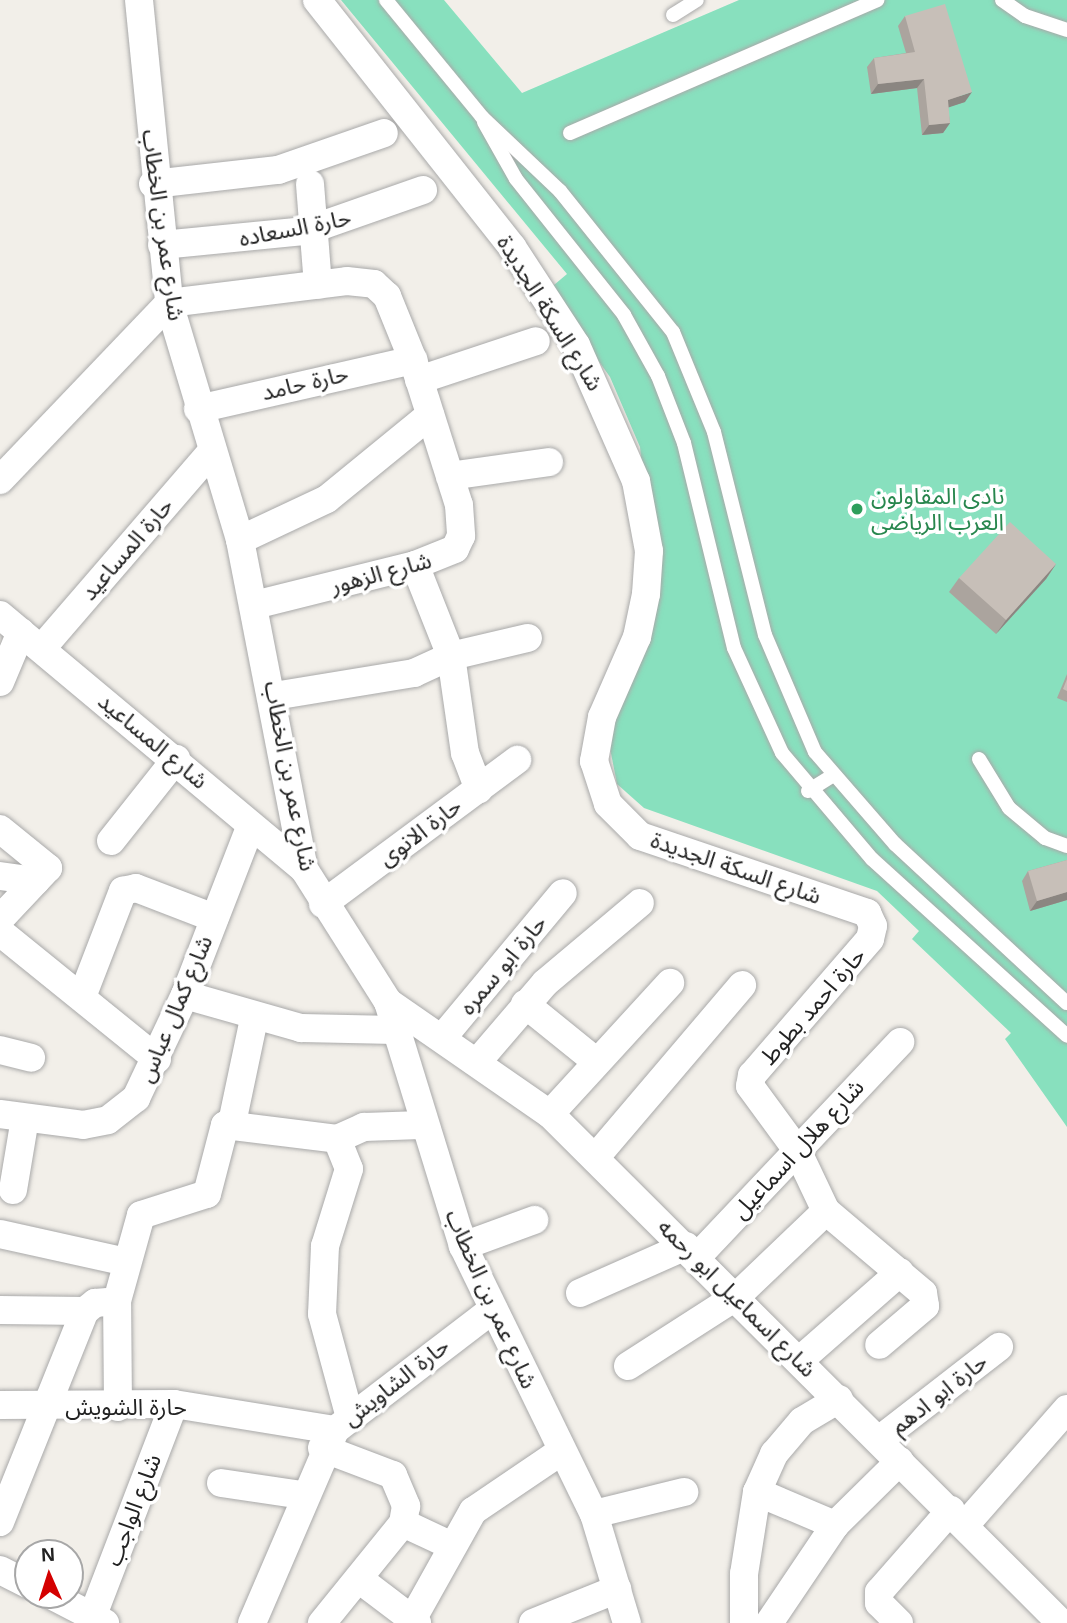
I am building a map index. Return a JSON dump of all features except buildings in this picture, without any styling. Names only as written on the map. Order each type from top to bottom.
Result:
[{"type":"street","name":"شارع عمر بن الخطاب","points":[[139,0],[153,184],[169,303],[198,409],[240,540],[274,696],[304,869],[323,904],[388,1002],[421,1125],[463,1246],[561,1452],[594,1514],[627,1623]]},
{"type":"street","name":"شارع السكة الجديدة","points":[[317,0],[512,247],[582,356],[636,481],[649,551],[646,594],[636,637],[602,717],[594,761],[608,804],[640,836],[867,913]]},
{"type":"street","points":[[153,184],[278,170],[384,132]]},
{"type":"street","points":[[310,184],[316,228],[318,285]]},
{"type":"street","name":"حارة السعاده","points":[[162,245],[316,228],[423,190]]},
{"type":"street","name":"شارع الزهور","points":[[169,303],[318,285],[373,284],[387,296],[416,370],[450,476],[461,536],[455,550],[415,565],[255,606]]},
{"type":"street","points":[[0,480],[169,303]]},
{"type":"street","name":"حارة حامد","points":[[198,409],[416,370],[536,341]]},
{"type":"street","points":[[240,540],[327,499],[430,415]]},
{"type":"street","name":"حارة المساعيد","points":[[0,682],[21,632],[212,451]]},
{"type":"street","points":[[450,476],[549,461]]},
{"type":"street","points":[[415,565],[451,656],[465,753],[479,789]]},
{"type":"street","name":"شارع المساعيد","points":[[21,632],[176,759],[304,869]]},
{"type":"street","points":[[274,696],[414,673],[451,656],[527,638]]},
{"type":"street","points":[[111,841],[176,759]]},
{"type":"street","name":"حارة الانوى","points":[[323,904],[517,760]]},
{"type":"street","name":"شارع كمال عباس","points":[[12,1116],[83,1125],[108,1120],[136,1098],[157,1059],[185,995],[251,825]]},
{"type":"street","points":[[0,829],[42,874]]},
{"type":"street","points":[[0,876],[42,874]]},
{"type":"street","points":[[0,919],[42,874]]},
{"type":"street","points":[[82,997],[123,891],[136,888],[214,918]]},
{"type":"street","name":"حارة ابو سمره","points":[[443,1037],[563,893]]},
{"type":"street","points":[[479,1060],[525,1004],[640,903]]},
{"type":"street","name":"حارة احمد بطوط","points":[[867,913],[870,939],[752,1076],[753,1096],[797,1150],[826,1211],[923,1293],[925,1306],[879,1345]]},
{"type":"street","points":[[0,932],[157,1059]]},
{"type":"street","points":[[550,1114],[670,983]]},
{"type":"street","points":[[595,1158],[743,985]]},
{"type":"street","points":[[185,995],[254,1019],[325,1030],[395,1030]]},
{"type":"street","name":"شارع اسماعيل ابو رحمه","points":[[388,1002],[479,1060],[550,1114],[692,1251],[959,1517],[1061,1623]]},
{"type":"street","points":[[525,1004],[597,1062]]},
{"type":"street","points":[[232,1123],[254,1019]]},
{"type":"street","name":"شارع هلال اسماعيل","points":[[692,1251],[797,1150],[900,1042]]},
{"type":"street","points":[[0,1050],[32,1058]]},
{"type":"street","points":[[12,1116],[13,1190]]},
{"type":"street","points":[[118,1407],[117,1301],[141,1214],[207,1194],[219,1129],[232,1123],[337,1139],[364,1127],[421,1125]]},
{"type":"street","points":[[252,1623],[302,1495],[335,1431],[321,1314],[325,1245],[349,1169],[337,1139]]},
{"type":"street","points":[[628,1366],[737,1296],[826,1211]]},
{"type":"street","points":[[463,1246],[534,1220]]},
{"type":"street","points":[[0,1234],[126,1262]]},
{"type":"street","points":[[580,1293],[692,1251]]},
{"type":"street","points":[[800,1360],[900,1272]]},
{"type":"street","points":[[0,1522],[50,1407],[85,1311],[95,1303],[117,1301]]},
{"type":"street","name":"حارة الشاويش","points":[[335,1431],[493,1309]]},
{"type":"street","points":[[0,1310],[85,1311]]},
{"type":"street","name":"حارة ابو ادهم","points":[[879,1440],[999,1347]]},
{"type":"street","points":[[744,1623],[744,1574],[757,1492],[774,1454],[802,1421],[839,1399]]},
{"type":"street","name":"حارة الشويش","points":[[0,1405],[118,1407],[174,1404],[335,1431],[393,1475],[406,1506],[403,1523]]},
{"type":"street","name":"شارع الواجب","points":[[99,1619],[174,1404]]},
{"type":"street","points":[[899,1623],[879,1603],[879,1592],[1067,1409]]},
{"type":"street","points":[[359,1579],[415,1621],[452,1546],[487,1496],[561,1452]]},
{"type":"street","points":[[769,1623],[835,1525],[900,1461]]},
{"type":"street","points":[[220,1483],[302,1495]]},
{"type":"street","points":[[594,1514],[684,1492]]},
{"type":"street","points":[[757,1492],[835,1525]]},
{"type":"street","points":[[323,1623],[403,1523],[452,1546]]},
{"type":"street","points":[[533,1623],[617,1589]]},
{"type":"street","points":[[79,1609],[99,1619]]},
{"type":"lane","points":[[386,0],[482,117],[560,191],[673,332],[710,420],[779,673],[832,776],[1067,1003]]},
{"type":"lane","points":[[673,15],[697,0]]},
{"type":"lane","points":[[570,134],[877,0]]},
{"type":"lane","points":[[1002,0],[1025,16],[1067,30]]},
{"type":"lane","points":[[482,117],[506,164],[611,296],[658,376],[684,443],[741,670],[770,733],[808,792],[1067,1036]]},
{"type":"lane","points":[[979,759],[1009,808],[1045,838],[1067,846]]},
{"type":"lane","points":[[808,792],[832,776]]},
{"type":"lane","points":[[1021,995],[1040,978]]},
{"type":"green space","name":"نادى المقاولون العرب الرياضى","points":[[341,0],[444,0],[522,93],[739,0],[1067,0],[1067,1127],[1005,1039],[1011,1033],[912,939],[919,931],[877,891],[644,808],[617,784],[607,733],[647,647],[653,570],[640,447],[610,377],[548,290],[567,274]]},
{"type":"place","name":"نادى المقاولون العرب الرياضى","points":[[857,509]]}]
